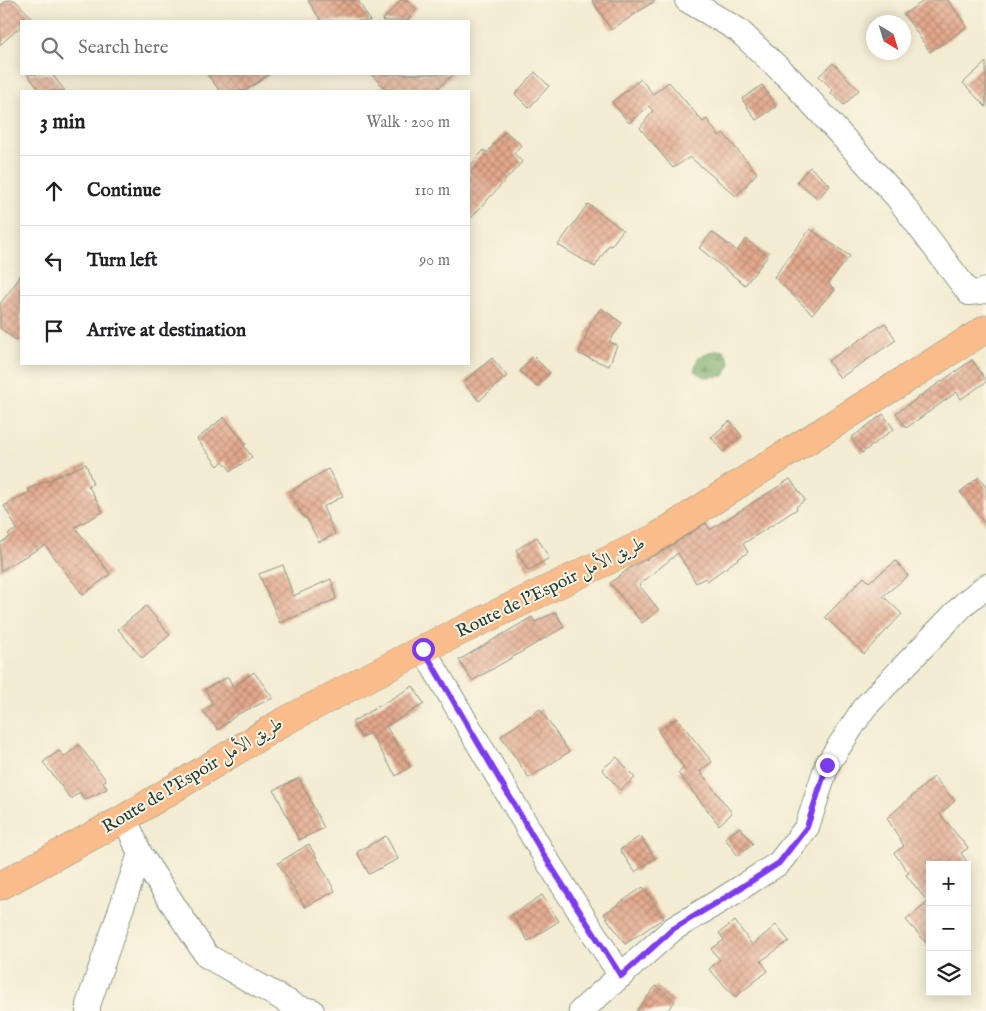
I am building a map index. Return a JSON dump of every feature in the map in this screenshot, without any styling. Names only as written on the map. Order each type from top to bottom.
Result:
[{"type":"highway","name":"Route de l’Espoir طريق الأمل","points":[[0,886],[125,818],[283,722],[423,649],[655,538],[986,329]]},
{"type":"street","points":[[687,0],[738,30],[784,74],[897,197],[969,293],[986,290]]},
{"type":"street","points":[[581,1011],[673,929],[779,863],[807,827],[827,765],[864,708],[964,603],[986,586]]},
{"type":"street","points":[[423,649],[545,857],[621,976]]},
{"type":"street","points":[[125,818],[140,854],[207,956],[298,1008],[312,1011]]},
{"type":"street","points":[[88,1011],[88,1005],[140,854]]},
{"type":"green space","points":[[724,350],[730,363],[724,376],[704,377],[694,371],[698,358],[709,352]]},
{"type":"building","points":[[7,0],[15,0],[31,17],[27,20],[20,20],[20,27],[0,45],[0,6]]},
{"type":"building","points":[[308,0],[358,0],[369,20],[320,20]]},
{"type":"building","points":[[401,0],[407,0],[417,9],[408,20],[383,20]]},
{"type":"building","points":[[592,0],[656,0],[611,30]]},
{"type":"building","points":[[925,0],[948,0],[967,27],[930,52],[911,24],[911,15],[904,14]]},
{"type":"building","points":[[986,62],[986,107],[963,83]]},
{"type":"building","points":[[833,63],[859,90],[844,105],[831,93],[833,90],[819,76]]},
{"type":"building","points":[[535,72],[549,86],[529,108],[515,94]]},
{"type":"building","points":[[28,75],[53,75],[64,90],[39,90]]},
{"type":"building","points":[[208,75],[269,75],[246,90],[219,90]]},
{"type":"building","points":[[372,75],[453,75],[436,90],[386,90]]},
{"type":"building","points":[[641,79],[653,94],[669,82],[703,122],[707,119],[719,136],[723,133],[757,173],[736,196],[690,157],[673,168],[640,128],[653,111],[649,106],[629,123],[612,102]]},
{"type":"building","points":[[762,85],[776,107],[756,120],[742,99]]},
{"type":"building","points":[[505,131],[521,145],[514,153],[522,162],[470,219],[470,166],[484,150],[487,153]]},
{"type":"building","points":[[810,167],[830,185],[818,199],[797,181]]},
{"type":"building","points":[[588,204],[623,230],[611,246],[609,245],[595,267],[558,245]]},
{"type":"building","points":[[810,229],[850,256],[828,283],[835,290],[812,314],[774,277]]},
{"type":"building","points":[[712,232],[737,251],[746,239],[768,256],[745,285],[699,248]]},
{"type":"building","points":[[20,277],[20,343],[0,328],[0,304]]},
{"type":"building","points":[[601,308],[622,323],[609,342],[617,345],[609,366],[579,354],[591,322]]},
{"type":"building","points":[[885,323],[896,340],[840,378],[828,361]]},
{"type":"building","points":[[533,356],[550,373],[537,387],[520,371]]},
{"type":"building","points":[[492,358],[507,376],[479,401],[464,382]]},
{"type":"building","points":[[972,360],[986,382],[961,399],[957,392],[906,428],[896,413]]},
{"type":"building","points":[[883,414],[894,429],[862,453],[851,438]]},
{"type":"building","points":[[224,417],[246,444],[244,446],[252,457],[231,471],[223,461],[218,466],[197,439]]},
{"type":"building","points":[[730,421],[742,436],[723,452],[711,437]]},
{"type":"building","points":[[86,464],[93,484],[88,485],[103,512],[75,527],[110,574],[83,595],[45,545],[0,571],[0,543],[10,537],[8,534],[17,529],[4,506],[30,492],[28,489]]},
{"type":"building","points":[[328,469],[343,496],[323,507],[335,534],[319,542],[306,517],[304,518],[289,492]]},
{"type":"building","points":[[979,477],[986,487],[986,525],[960,492]]},
{"type":"building","points":[[790,479],[805,500],[796,507],[797,509],[743,544],[748,552],[707,581],[705,578],[696,583],[678,553],[639,585],[659,610],[642,623],[610,583],[631,567],[663,551],[706,523],[710,530]]},
{"type":"building","points":[[537,537],[549,558],[528,571],[516,550]]},
{"type":"building","points":[[896,561],[908,576],[883,596],[902,614],[864,654],[825,617],[864,577],[869,582]]},
{"type":"building","points":[[283,565],[293,596],[331,579],[336,599],[280,623],[259,574]]},
{"type":"building","points":[[146,606],[170,635],[142,658],[118,629]]},
{"type":"building","points":[[556,612],[564,627],[472,681],[459,660],[532,617],[535,622]]},
{"type":"building","points":[[254,672],[273,698],[238,714],[218,730],[203,711],[213,704],[205,689],[228,677],[233,687]]},
{"type":"building","points":[[413,686],[424,704],[386,726],[410,767],[396,776],[370,733],[361,738],[352,722]]},
{"type":"building","points":[[540,709],[569,752],[529,778],[501,736]]},
{"type":"building","points":[[677,718],[712,762],[700,771],[732,813],[719,825],[678,773],[684,768],[658,731]]},
{"type":"building","points":[[79,745],[106,780],[103,782],[107,789],[84,800],[80,792],[71,799],[43,762],[59,751],[64,757]]},
{"type":"building","points":[[617,757],[635,778],[620,790],[602,769]]},
{"type":"building","points":[[934,777],[955,801],[940,814],[968,848],[961,853],[966,861],[926,861],[926,900],[906,875],[909,873],[894,853],[904,846],[887,818]]},
{"type":"building","points":[[299,778],[324,828],[299,840],[274,790]]},
{"type":"building","points":[[740,827],[753,844],[738,856],[725,838]]},
{"type":"building","points":[[386,836],[398,859],[369,874],[357,852]]},
{"type":"building","points":[[640,836],[655,858],[635,872],[620,850]]},
{"type":"building","points":[[309,844],[335,891],[305,907],[278,863]]},
{"type":"building","points":[[643,887],[664,918],[625,944],[604,914]]},
{"type":"building","points":[[542,895],[559,921],[528,941],[512,915]]},
{"type":"building","points":[[926,904],[926,942],[906,920]]},
{"type":"building","points":[[735,921],[752,945],[776,925],[789,941],[761,961],[768,971],[735,997],[709,969],[720,960],[711,949],[724,940],[719,933]]},
{"type":"building","points":[[656,986],[675,1001],[667,1011],[636,1011]]},
{"type":"route","points":[[423,649],[545,857],[621,976],[673,929],[779,863],[807,827],[827,765]]}]
